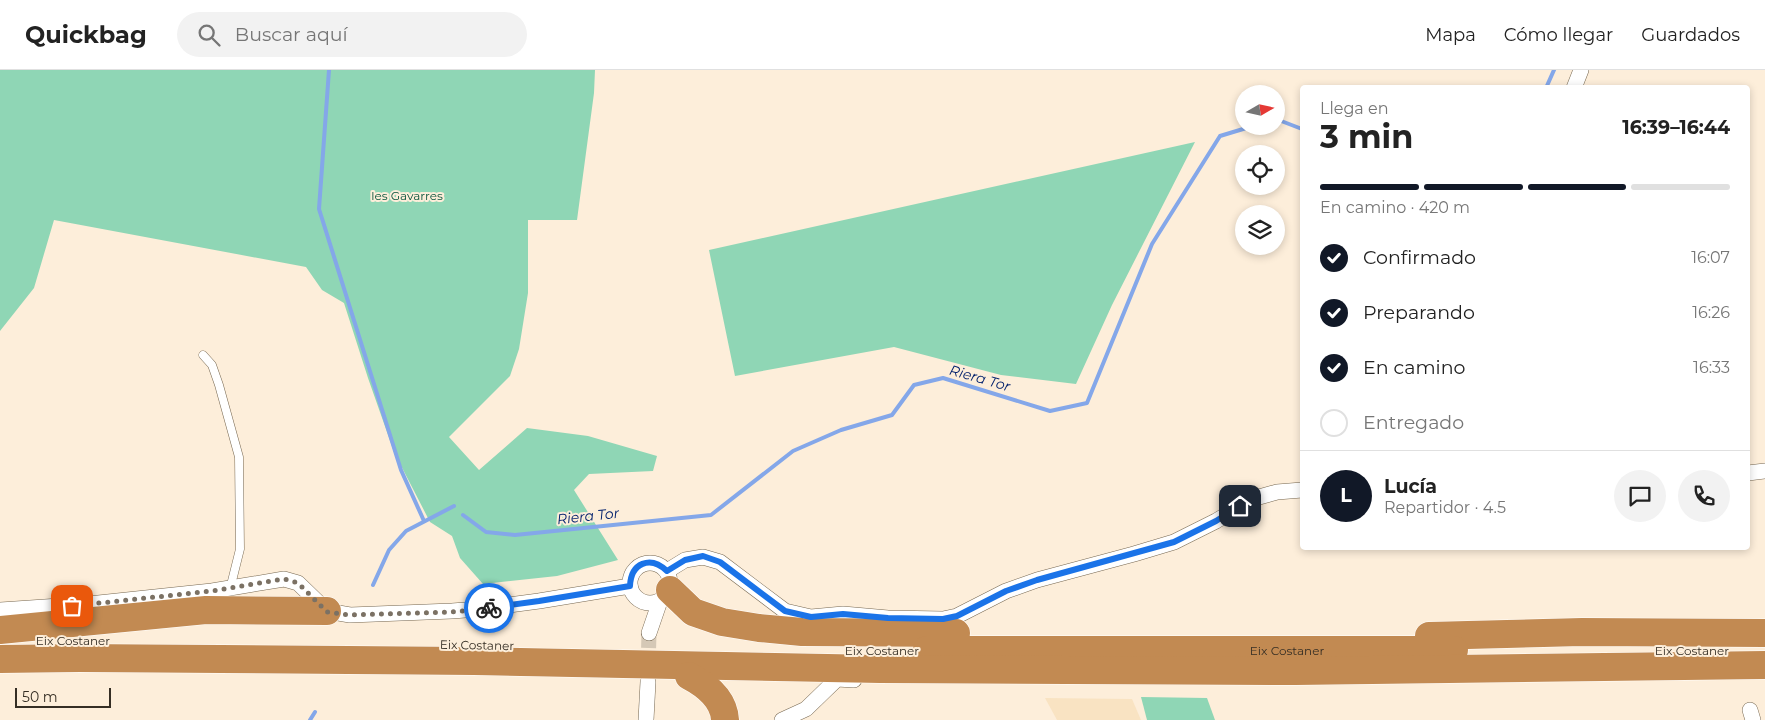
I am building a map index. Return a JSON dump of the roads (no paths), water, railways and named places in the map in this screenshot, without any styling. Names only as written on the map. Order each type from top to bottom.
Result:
[{"type":"highway","points":[[666,587],[693,612],[722,622],[802,632],[1388,637],[1601,632],[1765,633]]},
{"type":"highway","points":[[0,630],[206,610],[327,612]]},
{"type":"highway","name":"Eix Costaner","points":[[0,640],[878,650],[1765,650]]},
{"type":"highway","points":[[0,659],[80,658],[474,662],[880,669],[1276,670],[1765,666]]},
{"type":"highway","points":[[474,662],[579,672],[837,679]]},
{"type":"highway","points":[[689,676],[704,684],[714,694],[722,706],[725,720]]},
{"type":"street","points":[[1575,85],[1581,70]]},
{"type":"street","points":[[1750,473],[1765,471]]},
{"type":"street","points":[[640,601],[649,633],[666,587],[655,563],[642,564],[633,572],[630,586],[634,596],[648,604],[666,587],[685,560],[703,556],[720,562],[785,611],[811,617],[843,614],[888,618],[943,619],[957,616],[1006,591],[1037,580],[1174,542],[1216,521],[1252,499],[1277,492],[1300,490]]},
{"type":"street","points":[[0,610],[89,604],[230,589],[284,579],[298,583],[327,612],[350,615],[452,612],[539,601],[630,586]]},
{"type":"street","points":[[292,610],[300,603],[301,592],[298,583]]},
{"type":"street","points":[[782,720],[806,710],[837,679],[1289,684],[1765,677]]},
{"type":"street","points":[[646,720],[648,682]]},
{"type":"lane","points":[[203,355],[212,365],[239,457],[240,549],[230,589]]},
{"type":"waterway","points":[[329,70],[319,209],[401,470],[424,521]]},
{"type":"waterway","name":"Riera Tor","points":[[1547,85],[1554,70]]},
{"type":"waterway","name":"Riera Tor","points":[[1285,122],[1300,128]]},
{"type":"waterway","name":"Riera Tor","points":[[463,515],[486,532],[515,535],[711,515],[793,451],[841,430],[892,415],[914,385],[943,378],[1050,411],[1087,403],[1152,244],[1220,136],[1235,131]]},
{"type":"waterway","name":"Riera Tor","points":[[373,585],[389,550],[406,531],[454,506]]},
{"type":"waterway","name":"Riera Tor","points":[[310,720],[315,712]]},
{"type":"tunnel","points":[[648,671],[649,633]]},
{"type":"park label","name":"les Gavarres","points":[[407,195]]}]
